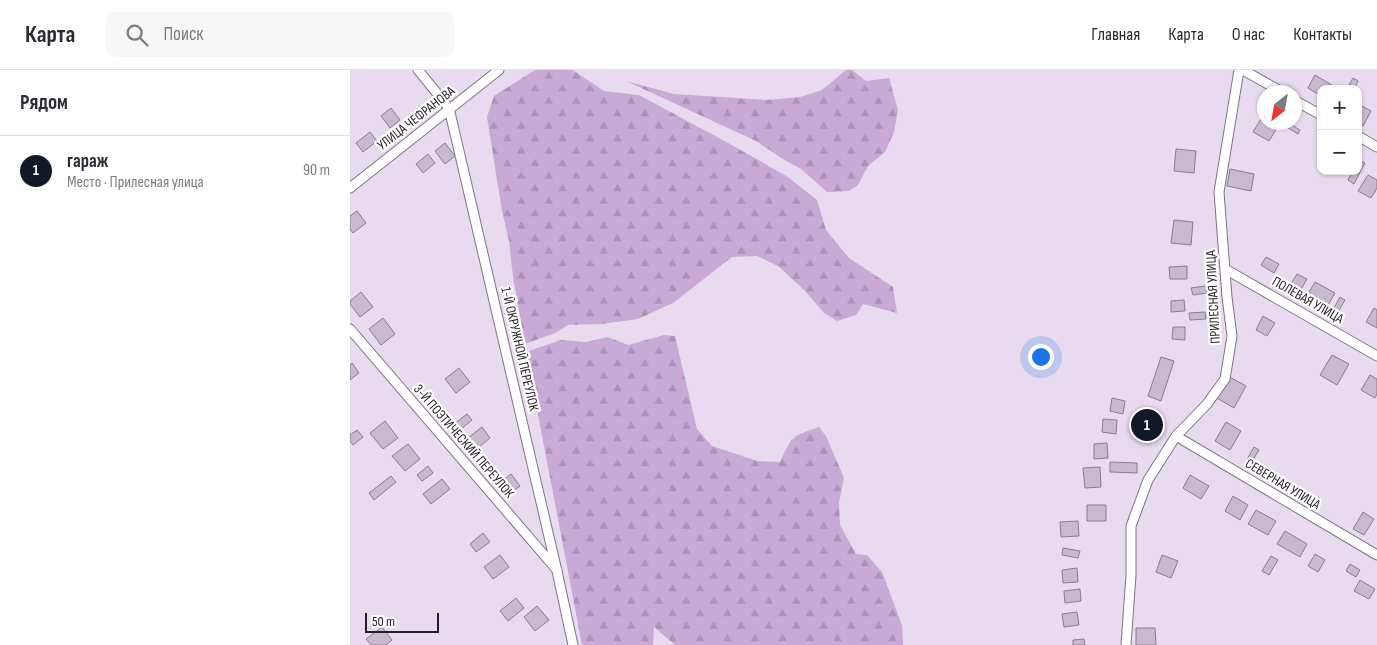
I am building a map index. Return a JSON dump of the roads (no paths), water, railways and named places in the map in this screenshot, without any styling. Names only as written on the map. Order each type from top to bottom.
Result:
[{"type":"street","name":"1-Й ОКРУЖНОЙ ПЕРЕУЛОК","points":[[418,70],[449,108],[573,645]]},
{"type":"street","name":"УЛИЦА ЧЕФРАНОВА","points":[[350,188],[499,70]]},
{"type":"street","name":"ПРИЛЕСНАЯ УЛИЦА","points":[[1126,645],[1131,526],[1148,480],[1176,436],[1207,404],[1225,379],[1232,336],[1219,192],[1239,70]]},
{"type":"street","points":[[1243,70],[1270,85]]},
{"type":"street","points":[[1302,104],[1317,113]]},
{"type":"street","points":[[1362,138],[1377,147]]},
{"type":"street","name":"ПОЛЕВАЯ УЛИЦА","points":[[1225,269],[1377,356]]},
{"type":"street","name":"3-Й ПОЭТИЧЕСКИЙ ПЕРЕУЛОК","points":[[350,329],[557,571]]},
{"type":"street","name":"СЕВЕРНАЯ УЛИЦА","points":[[1176,436],[1377,555]]},
{"type":"place","name":"гараж","points":[[1147,425]]}]
